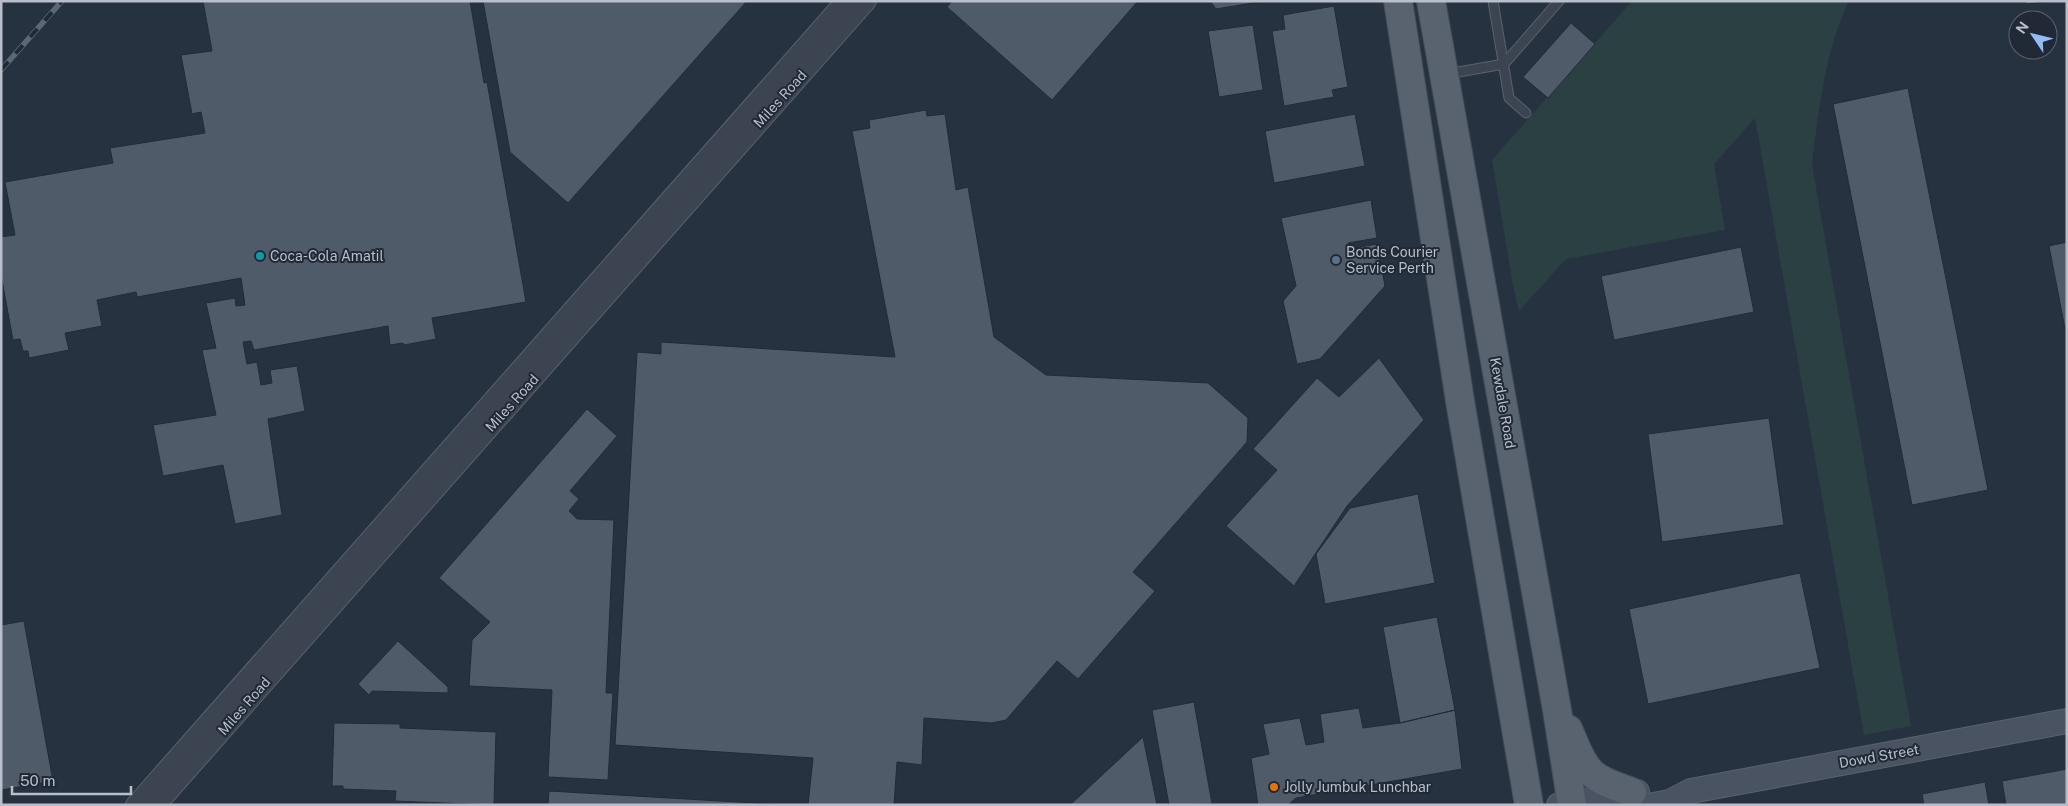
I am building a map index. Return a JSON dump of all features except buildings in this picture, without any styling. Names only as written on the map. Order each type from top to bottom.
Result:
[{"type":"main road","points":[[1398,1],[1460,401],[1529,805]]},
{"type":"main road","name":"Kewdale Road","points":[[1431,1],[1557,710],[1568,804]]},
{"type":"main road","points":[[1410,82],[1444,75]]},
{"type":"main road","points":[[1557,710],[1592,773],[1602,780],[1643,799]]},
{"type":"street","name":"Miles Road","points":[[135,805],[845,1]]},
{"type":"street","name":"Miles Road","points":[[157,805],[867,1]]},
{"type":"street","name":"Dowd Street","points":[[1568,804],[1643,799],[1667,788],[1691,791],[2067,721]]},
{"type":"lane","points":[[1493,1],[1509,98],[1526,113]]},
{"type":"lane","points":[[1444,75],[1504,64],[1560,1]]},
{"type":"green space","points":[[1632,1],[1849,1],[1834,39],[1824,81],[1812,165],[1911,726],[1864,735],[1755,118],[1714,164],[1725,230],[1566,259],[1519,311],[1492,160]]},
{"type":"railway","points":[[1,70],[62,1]]},
{"type":"place","name":"Coca-Cola Amatil","points":[[260,256]]},
{"type":"place","name":"Bonds Courier Service Perth","points":[[1336,260]]},
{"type":"place","name":"Jolly Jumbuk Lunchbar","points":[[1274,787]]}]
